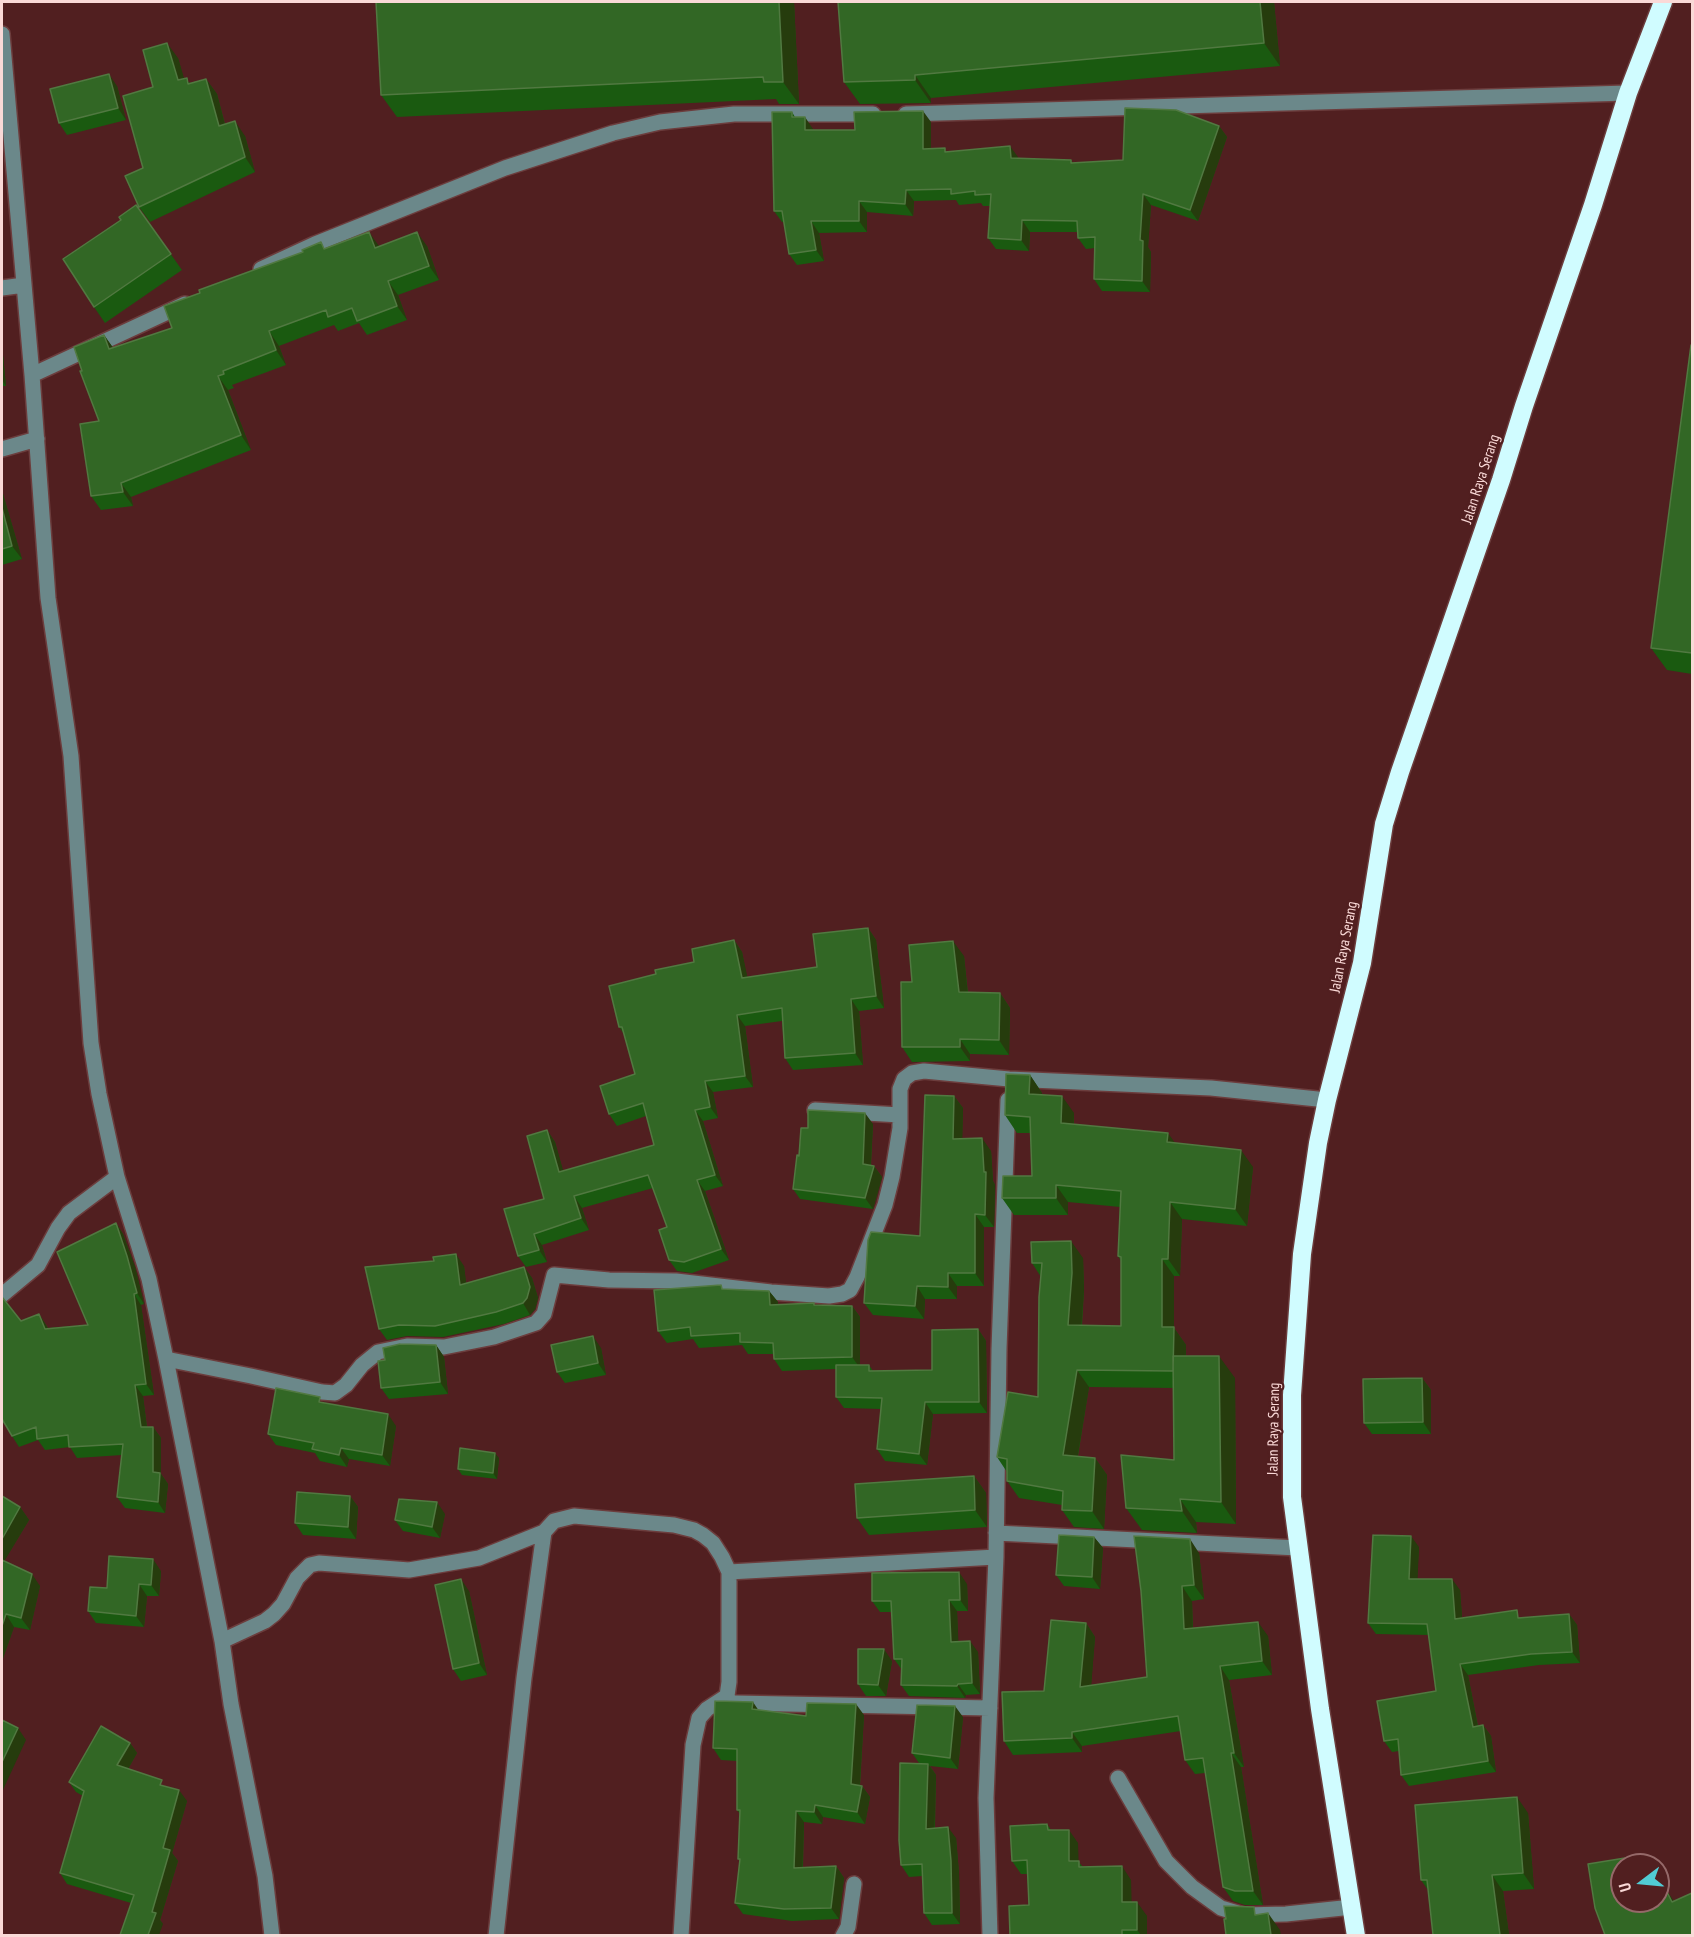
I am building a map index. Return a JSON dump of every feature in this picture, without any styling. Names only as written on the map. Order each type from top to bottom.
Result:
[{"type":"highway","name":"Jalan Raya Serang","points":[[1356,1935],[1320,1709],[1292,1497],[1292,1395],[1302,1254],[1318,1143],[1362,963],[1384,824],[1593,205],[1628,93],[1663,2]]},
{"type":"street","points":[[2,34],[32,375],[48,598],[71,756],[91,1042],[99,1094],[118,1180],[149,1279],[166,1359],[222,1641],[233,1715],[265,1876],[272,1935]]},
{"type":"street","points":[[245,276],[315,244],[505,168],[660,122],[734,114],[886,114],[1628,93]]},
{"type":"street","points":[[2,288],[24,285]]},
{"type":"street","points":[[32,375],[204,295]]},
{"type":"street","points":[[2,448],[37,439]]},
{"type":"street","points":[[166,1359],[335,1393],[346,1385],[362,1365],[378,1352],[407,1346],[444,1347],[494,1336],[536,1323],[544,1314],[554,1275],[609,1280],[676,1281],[829,1296],[842,1294],[850,1290],[857,1277],[885,1205],[892,1177],[900,1115],[900,1089],[904,1080],[912,1073],[924,1071],[1009,1079],[1211,1088],[1327,1100]]},
{"type":"street","points":[[990,1935],[986,1798],[996,1557],[999,1349],[1009,1079]]},
{"type":"street","points":[[815,1110],[900,1115]]},
{"type":"street","points":[[2,1295],[38,1265],[69,1213],[118,1180]]},
{"type":"street","points":[[222,1641],[265,1621],[274,1614],[283,1604],[297,1578],[310,1565],[319,1563],[409,1570],[479,1558],[544,1532],[554,1521],[574,1516],[674,1525],[694,1530],[713,1542],[729,1572],[729,1682],[727,1696],[707,1709],[699,1718],[693,1745],[681,1935]]},
{"type":"street","points":[[496,1935],[524,1678],[544,1532]]},
{"type":"street","points":[[996,1533],[1298,1548]]},
{"type":"street","points":[[729,1572],[996,1557]]},
{"type":"street","points":[[718,1703],[990,1708]]},
{"type":"street","points":[[1118,1778],[1166,1861],[1192,1887],[1221,1908],[1244,1915],[1286,1914],[1352,1907]]},
{"type":"street","points":[[843,1935],[848,1927],[854,1884]]},
{"type":"building","points":[[376,2],[779,2],[783,82],[764,82],[763,77],[381,95]]},
{"type":"building","points":[[838,2],[1260,2],[1264,43],[915,75],[915,80],[844,82]]},
{"type":"building","points":[[167,43],[178,80],[187,78],[188,84],[206,79],[219,126],[235,121],[245,157],[139,207],[125,176],[143,168],[123,96],[153,87],[143,50]]},
{"type":"building","points":[[109,74],[118,108],[59,123],[50,89]]},
{"type":"building","points":[[1125,108],[1176,110],[1219,126],[1190,210],[1143,194],[1140,240],[1143,241],[1142,281],[1094,279],[1095,237],[1078,238],[1077,221],[1022,220],[1021,240],[988,238],[991,194],[975,195],[975,191],[951,194],[951,189],[906,190],[905,204],[859,201],[859,221],[811,221],[816,250],[789,254],[782,211],[774,211],[772,112],[792,112],[792,117],[805,117],[805,130],[855,130],[854,112],[923,111],[923,149],[945,148],[945,152],[1010,146],[1011,158],[1071,160],[1071,163],[1123,160]]},
{"type":"building","points":[[136,205],[171,254],[94,307],[63,259],[121,220],[119,217]]},
{"type":"building","points":[[369,232],[375,248],[417,232],[429,266],[388,281],[397,306],[357,321],[352,308],[328,317],[326,310],[269,331],[276,350],[223,371],[224,374],[218,376],[241,435],[121,483],[123,492],[91,496],[80,424],[99,421],[80,371],[82,371],[74,347],[104,335],[109,349],[172,328],[164,306],[200,293],[199,290],[303,252],[302,250],[321,242],[324,249]]},
{"type":"building","points":[[1692,346],[1692,653],[1651,648]]},
{"type":"building","points":[[2,508],[12,546],[2,549]]},
{"type":"building","points":[[868,928],[876,996],[851,999],[855,1053],[785,1058],[782,1008],[737,1015],[745,1076],[705,1081],[710,1107],[695,1110],[715,1175],[697,1180],[721,1249],[684,1262],[669,1260],[659,1230],[667,1227],[648,1175],[574,1196],[581,1218],[534,1234],[539,1250],[518,1256],[504,1209],[544,1199],[527,1136],[547,1130],[559,1172],[654,1145],[643,1103],[609,1114],[600,1086],[635,1074],[622,1027],[619,1027],[609,986],[656,974],[655,970],[694,962],[692,949],[734,940],[742,978],[817,967],[813,934]]},
{"type":"building","points":[[953,941],[959,992],[1000,993],[999,1040],[960,1039],[960,1047],[902,1047],[901,982],[912,982],[909,945]]},
{"type":"building","points":[[1006,1074],[1030,1075],[1029,1094],[1062,1096],[1061,1123],[1168,1133],[1167,1142],[1241,1150],[1235,1209],[1170,1202],[1168,1259],[1162,1259],[1162,1327],[1174,1327],[1173,1371],[1077,1370],[1063,1455],[1095,1458],[1092,1511],[1062,1510],[1063,1491],[1007,1481],[1007,1459],[997,1457],[1008,1392],[1038,1397],[1039,1297],[1042,1263],[1032,1263],[1031,1242],[1071,1241],[1072,1273],[1068,1325],[1121,1326],[1121,1257],[1118,1256],[1121,1191],[1056,1185],[1056,1198],[1002,1198],[1003,1176],[1032,1176],[1030,1117],[1005,1115]]},
{"type":"building","points":[[925,1095],[954,1096],[953,1139],[982,1138],[984,1172],[986,1172],[985,1215],[975,1214],[975,1273],[948,1273],[948,1287],[917,1286],[915,1306],[864,1303],[868,1240],[871,1232],[920,1236]]},
{"type":"building","points":[[808,1110],[865,1113],[863,1164],[874,1166],[865,1198],[793,1189],[801,1128],[808,1128]]},
{"type":"building","points":[[116,1223],[137,1293],[134,1294],[146,1384],[135,1385],[141,1427],[153,1427],[153,1472],[160,1473],[158,1502],[117,1497],[123,1444],[69,1447],[68,1435],[37,1439],[36,1427],[12,1436],[2,1419],[2,1297],[21,1321],[39,1314],[45,1329],[88,1325],[57,1252]]},
{"type":"building","points":[[456,1254],[460,1285],[524,1267],[530,1287],[527,1298],[523,1303],[496,1312],[435,1326],[399,1325],[379,1329],[365,1267],[434,1261],[433,1257]]},
{"type":"building","points":[[721,1285],[722,1289],[769,1291],[770,1305],[814,1303],[814,1305],[852,1306],[852,1357],[774,1359],[773,1343],[740,1342],[740,1333],[691,1336],[690,1327],[658,1331],[654,1290]]},
{"type":"building","points":[[978,1329],[979,1402],[925,1402],[919,1454],[877,1449],[882,1398],[836,1397],[836,1365],[869,1365],[869,1371],[932,1370],[932,1330]]},
{"type":"building","points":[[593,1336],[598,1363],[557,1372],[551,1345]]},
{"type":"building","points":[[400,1344],[436,1345],[440,1382],[381,1388],[378,1361],[385,1360],[383,1348]]},
{"type":"building","points":[[1173,1356],[1219,1356],[1221,1502],[1180,1499],[1182,1511],[1126,1508],[1121,1455],[1174,1460]]},
{"type":"building","points":[[1422,1378],[1423,1422],[1364,1423],[1363,1379]]},
{"type":"building","points":[[276,1388],[320,1397],[319,1402],[388,1414],[382,1455],[341,1448],[339,1455],[312,1449],[314,1443],[268,1434]]},
{"type":"building","points":[[460,1448],[495,1453],[493,1473],[458,1469]]},
{"type":"building","points":[[974,1476],[975,1510],[857,1518],[855,1484]]},
{"type":"building","points":[[297,1492],[350,1496],[348,1527],[295,1523]]},
{"type":"building","points":[[2,1496],[20,1507],[2,1539]]},
{"type":"building","points":[[399,1499],[437,1502],[432,1527],[395,1520]]},
{"type":"building","points":[[1059,1535],[1094,1537],[1092,1577],[1056,1575]]},
{"type":"building","points":[[1373,1535],[1411,1536],[1409,1579],[1452,1579],[1455,1619],[1517,1610],[1518,1618],[1569,1614],[1572,1652],[1531,1654],[1460,1664],[1473,1727],[1483,1725],[1488,1761],[1401,1775],[1398,1739],[1384,1741],[1377,1701],[1436,1691],[1427,1624],[1368,1623]]},
{"type":"building","points":[[1134,1536],[1190,1539],[1194,1585],[1182,1586],[1184,1629],[1258,1622],[1262,1661],[1220,1666],[1253,1891],[1235,1891],[1223,1887],[1203,1758],[1185,1760],[1178,1716],[1072,1732],[1072,1738],[1004,1741],[1002,1692],[1044,1691],[1051,1620],[1086,1623],[1080,1687],[1147,1677],[1141,1591]]},
{"type":"building","points":[[109,1556],[153,1559],[151,1585],[139,1584],[136,1616],[88,1611],[90,1587],[107,1588]]},
{"type":"building","points":[[2,1560],[32,1574],[21,1618],[6,1614],[2,1626]]},
{"type":"building","points":[[959,1572],[960,1600],[949,1600],[951,1642],[970,1641],[972,1683],[957,1686],[901,1685],[902,1659],[894,1659],[891,1601],[872,1601],[872,1573]]},
{"type":"building","points":[[461,1579],[479,1663],[453,1669],[435,1585]]},
{"type":"building","points":[[858,1649],[884,1649],[878,1685],[858,1684]]},
{"type":"building","points":[[715,1701],[753,1702],[752,1709],[806,1716],[807,1703],[856,1704],[851,1784],[862,1786],[857,1812],[815,1805],[814,1812],[796,1811],[794,1868],[836,1866],[831,1908],[784,1909],[735,1903],[740,1859],[738,1859],[740,1810],[737,1810],[737,1749],[713,1748]]},
{"type":"building","points":[[917,1705],[955,1706],[950,1758],[912,1753]]},
{"type":"building","points":[[2,1720],[18,1728],[2,1762]]},
{"type":"building","points":[[101,1726],[130,1743],[117,1765],[162,1780],[160,1785],[179,1790],[163,1848],[170,1850],[152,1912],[156,1913],[148,1935],[120,1935],[134,1895],[60,1873],[84,1791],[69,1782]]},
{"type":"building","points":[[900,1763],[928,1764],[926,1829],[948,1827],[952,1913],[924,1913],[922,1864],[901,1865]]},
{"type":"building","points":[[1517,1797],[1523,1873],[1492,1875],[1500,1935],[1433,1935],[1427,1880],[1421,1880],[1415,1805]]},
{"type":"building","points":[[1047,1824],[1048,1830],[1069,1830],[1069,1861],[1079,1861],[1079,1867],[1122,1866],[1122,1902],[1137,1902],[1137,1930],[1122,1930],[1122,1935],[1010,1935],[1009,1906],[1029,1905],[1027,1860],[1012,1861],[1010,1826]]},
{"type":"building","points":[[1610,1860],[1610,1913],[1670,1913],[1670,1898],[1672,1902],[1692,1893],[1692,1935],[1605,1935],[1595,1908],[1588,1864]]},
{"type":"building","points":[[1224,1906],[1254,1907],[1255,1915],[1268,1913],[1271,1935],[1226,1935]]}]
